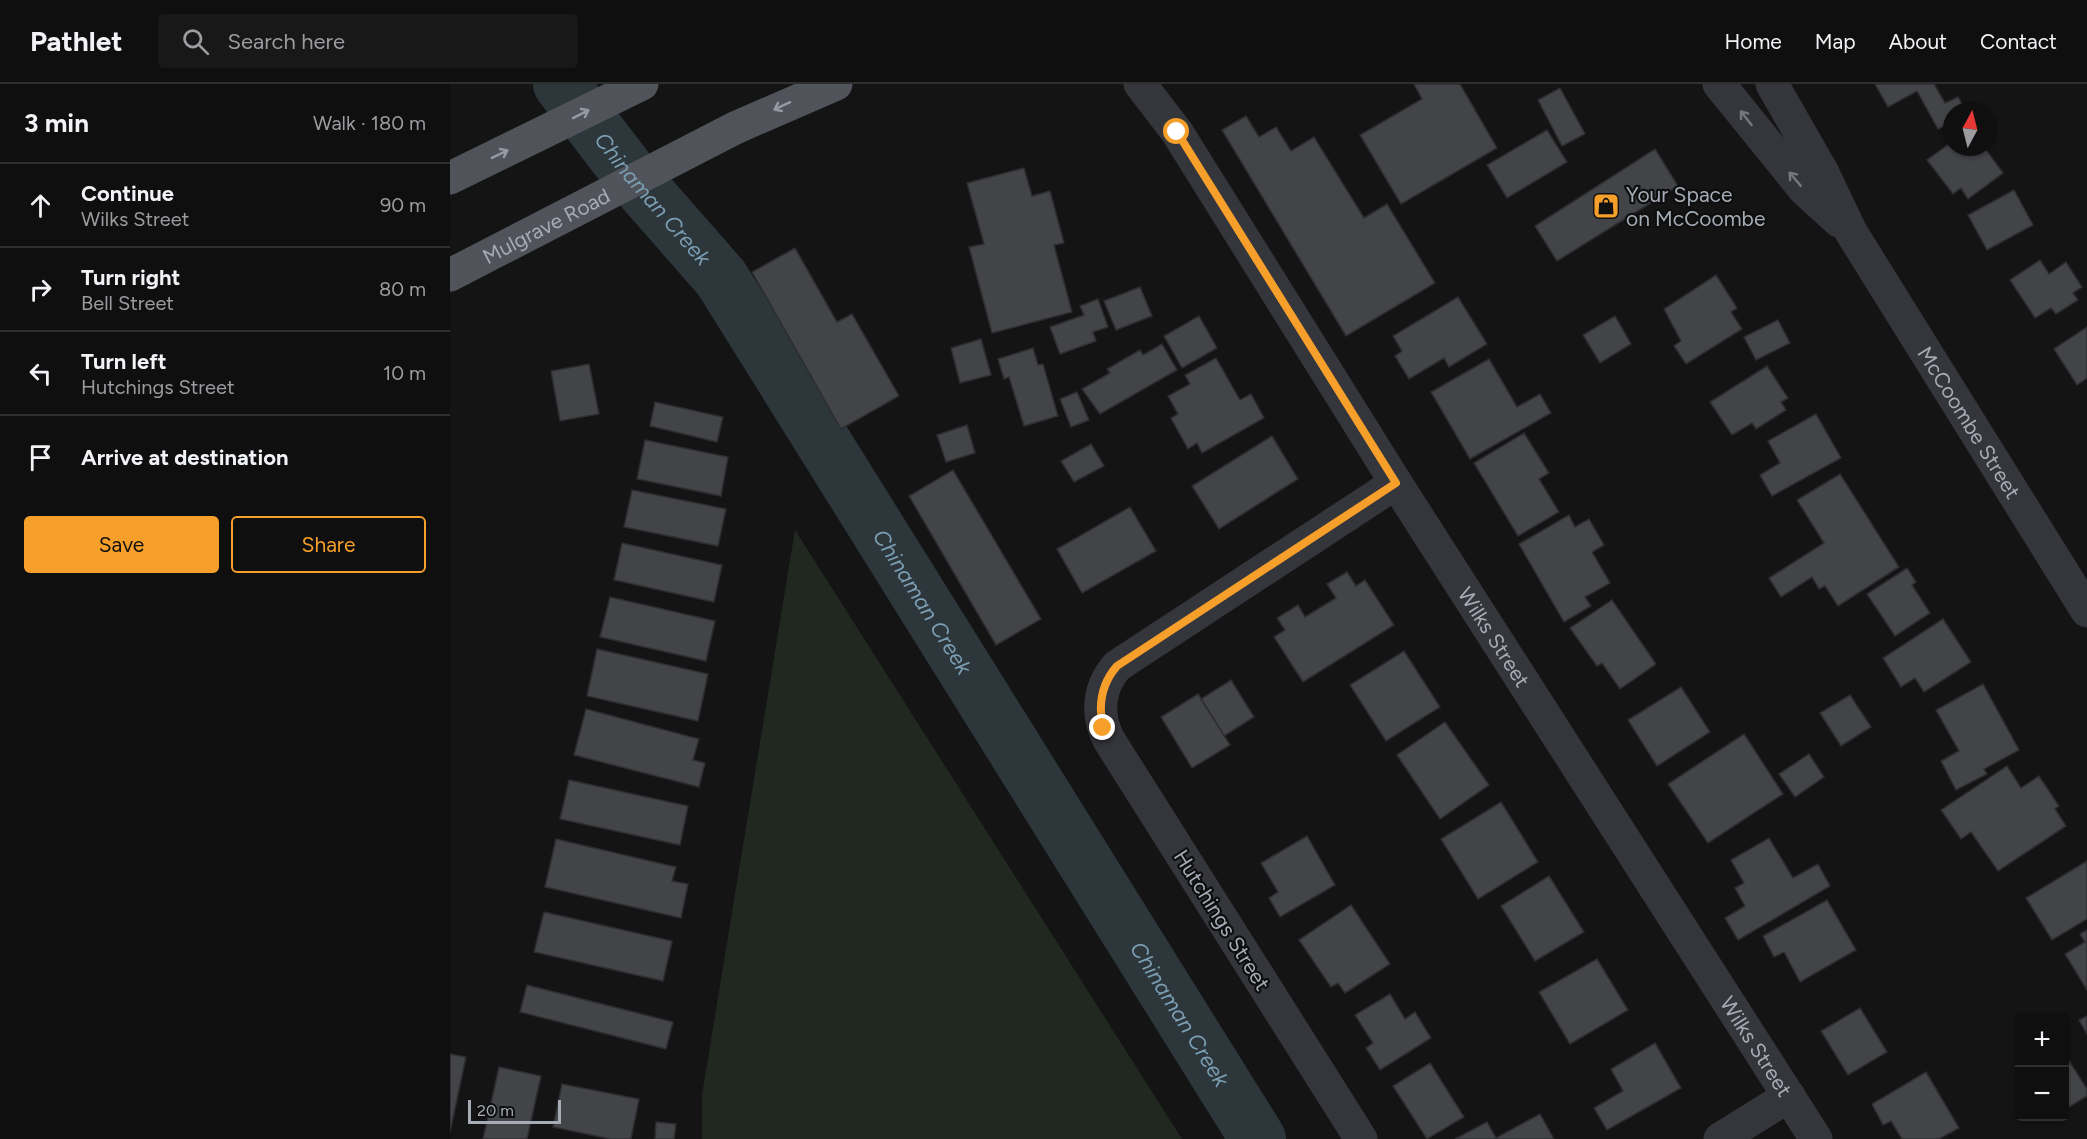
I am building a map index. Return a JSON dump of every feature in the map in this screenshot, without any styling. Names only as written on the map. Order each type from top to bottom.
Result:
[{"type":"main road","points":[[450,178],[642,84]]},
{"type":"main road","name":"Mulgrave Road","points":[[450,275],[735,128],[836,84]]},
{"type":"street","name":"Wilks Street","points":[[1140,84],[1177,132],[1396,483],[1816,1139]]},
{"type":"street","name":"Wilks Street","points":[[1168,84],[1177,132]]},
{"type":"street","name":"McCoombe Street","points":[[1719,84],[1804,189],[1851,232]]},
{"type":"street","name":"McCoombe Street","points":[[1772,84],[1823,173],[1851,232],[2087,611]]},
{"type":"street","name":"Hutchings Street","points":[[1361,1139],[1109,740],[1101,719],[1102,695],[1108,677],[1117,666],[1396,483]]},
{"type":"street","points":[[1720,1139],[1789,1096]]},
{"type":"shaded area","points":[[795,530],[1182,1139],[702,1139],[702,1095]]},
{"type":"building","points":[[1414,84],[1460,84],[1497,148],[1401,204],[1360,135],[1422,99]]},
{"type":"building","points":[[1875,84],[1934,84],[1944,102],[1943,126],[1938,129],[1917,91],[1888,107]]},
{"type":"building","points":[[1560,88],[1585,134],[1562,146],[1538,100]]},
{"type":"building","points":[[1958,97],[1961,102],[1947,102]]},
{"type":"building","points":[[1246,116],[1259,137],[1276,127],[1291,151],[1314,137],[1364,218],[1387,204],[1435,283],[1346,336],[1222,130]]},
{"type":"building","points":[[1547,130],[1567,162],[1507,198],[1487,165]]},
{"type":"building","points":[[1943,148],[1943,156],[1991,156],[2003,173],[1968,199],[1961,188],[1953,194],[1927,160]]},
{"type":"building","name":"Your Space on McCoombe","points":[[1655,149],[1678,186],[1557,261],[1535,226]]},
{"type":"building","points":[[1024,168],[1032,196],[1050,191],[1064,243],[1054,245],[1072,312],[992,333],[969,247],[984,244],[967,183]]},
{"type":"building","points":[[2014,190],[2033,225],[1987,250],[1968,215]]},
{"type":"building","points":[[795,248],[837,322],[852,314],[899,396],[841,429],[752,272]]},
{"type":"building","points":[[2040,260],[2049,274],[2066,262],[2082,287],[2073,293],[2078,300],[2056,314],[2051,308],[2035,318],[2010,280]]},
{"type":"building","points":[[1716,275],[1737,308],[1731,312],[1742,329],[1686,364],[1674,346],[1681,341],[1664,309]]},
{"type":"building","points":[[1140,287],[1152,316],[1116,330],[1104,301]]},
{"type":"building","points":[[1458,297],[1487,344],[1449,367],[1444,358],[1409,379],[1395,356],[1402,351],[1393,336]]},
{"type":"building","points":[[1098,299],[1108,327],[1093,332],[1096,341],[1060,354],[1050,327],[1084,315],[1080,306]]},
{"type":"building","points":[[1199,316],[1217,348],[1182,368],[1164,336]]},
{"type":"building","points":[[1615,316],[1631,344],[1600,363],[1583,335]]},
{"type":"building","points":[[1778,320],[1790,343],[1756,360],[1744,337]]},
{"type":"building","points":[[2087,327],[2087,378],[2077,385],[2054,349]]},
{"type":"building","points":[[981,339],[991,375],[960,383],[951,348]]},
{"type":"building","points":[[1162,344],[1177,370],[1100,414],[1082,389],[1110,373],[1107,369],[1140,350],[1143,355]]},
{"type":"building","points":[[1033,348],[1038,365],[1043,364],[1058,416],[1024,426],[1009,377],[1004,379],[998,359]]},
{"type":"building","points":[[1216,358],[1240,400],[1251,394],[1264,418],[1202,453],[1197,443],[1188,449],[1171,418],[1178,414],[1168,396],[1190,384],[1185,375]]},
{"type":"building","points":[[1489,359],[1517,407],[1540,394],[1551,413],[1470,459],[1431,392]]},
{"type":"building","points":[[589,364],[599,414],[560,421],[551,371]]},
{"type":"building","points":[[1767,366],[1788,398],[1781,402],[1786,410],[1756,429],[1752,423],[1732,435],[1710,402]]},
{"type":"building","points":[[1077,392],[1089,420],[1071,427],[1060,399]]},
{"type":"building","points":[[655,402],[723,417],[717,442],[650,426]]},
{"type":"building","points":[[1816,414],[1841,458],[1772,496],[1760,475],[1780,463],[1768,441]]},
{"type":"building","points":[[967,425],[975,453],[946,462],[937,435]]},
{"type":"building","points":[[1524,433],[1549,473],[1539,479],[1559,512],[1518,536],[1474,463]]},
{"type":"building","points":[[1272,436],[1298,479],[1219,529],[1192,486]]},
{"type":"building","points":[[645,440],[728,457],[721,496],[637,479]]},
{"type":"building","points":[[1091,444],[1104,466],[1074,482],[1061,461]]},
{"type":"building","points":[[953,470],[1041,619],[996,645],[909,496]]},
{"type":"building","points":[[1840,474],[1899,567],[1838,606],[1825,586],[1819,589],[1812,577],[1781,597],[1769,578],[1824,543],[1797,500]]},
{"type":"building","points":[[632,490],[726,509],[718,546],[624,527]]},
{"type":"building","points":[[1130,507],[1156,551],[1082,593],[1057,549]]},
{"type":"building","points":[[1569,515],[1575,527],[1589,519],[1604,545],[1592,552],[1610,583],[1585,597],[1591,606],[1564,622],[1519,544]]},
{"type":"building","points":[[622,543],[722,565],[714,602],[614,580]]},
{"type":"building","points":[[1907,568],[1916,582],[1912,585],[1930,613],[1895,636],[1867,594]]},
{"type":"building","points":[[1347,572],[1356,586],[1365,580],[1394,625],[1303,682],[1274,637],[1285,630],[1277,618],[1298,605],[1305,617],[1336,598],[1327,584]]},
{"type":"building","points":[[610,597],[715,621],[706,661],[600,637]]},
{"type":"building","points":[[1612,600],[1656,664],[1620,689],[1602,663],[1597,666],[1570,628]]},
{"type":"building","points":[[1943,619],[1971,662],[1924,692],[1915,678],[1901,687],[1883,658]]},
{"type":"building","points":[[597,649],[708,674],[698,721],[587,696]]},
{"type":"building","points":[[1404,651],[1440,707],[1386,741],[1350,685]]},
{"type":"building","points":[[1231,680],[1254,717],[1224,736],[1201,699]]},
{"type":"building","points":[[1983,684],[2019,750],[1984,769],[1987,774],[1956,790],[1941,761],[1959,751],[1936,710]]},
{"type":"building","points":[[1681,687],[1710,732],[1657,766],[1628,720]]},
{"type":"building","points":[[1198,694],[1230,745],[1192,768],[1161,717]]},
{"type":"building","points":[[1850,695],[1871,727],[1841,746],[1820,713]]},
{"type":"building","points":[[586,709],[699,739],[693,760],[705,763],[699,787],[574,755]]},
{"type":"building","points":[[1445,722],[1489,785],[1440,819],[1397,755]]},
{"type":"building","points":[[1744,734],[1783,794],[1708,843],[1668,784]]},
{"type":"building","points":[[1809,754],[1824,777],[1795,797],[1779,774]]},
{"type":"building","points":[[2007,766],[2021,788],[2039,776],[2059,806],[2055,809],[2066,826],[1998,871],[1971,832],[1961,839],[1941,810]]},
{"type":"building","points":[[569,780],[688,806],[680,845],[560,819]]},
{"type":"building","points":[[1501,802],[1538,862],[1478,899],[1441,839]]},
{"type":"building","points":[[1307,836],[1335,885],[1280,917],[1269,898],[1278,892],[1261,863]]},
{"type":"building","points":[[1769,838],[1793,878],[1818,864],[1830,886],[1738,940],[1725,918],[1745,906],[1735,888],[1744,883],[1731,860]]},
{"type":"building","points":[[556,839],[676,867],[672,881],[688,884],[681,918],[545,887]]},
{"type":"building","points":[[2087,861],[2087,919],[2052,940],[2026,898]]},
{"type":"building","points":[[1549,876],[1584,932],[1535,961],[1501,906]]},
{"type":"building","points":[[1827,900],[1856,950],[1800,982],[1784,952],[1774,957],[1763,936]]},
{"type":"building","points":[[1351,905],[1390,964],[1345,993],[1338,983],[1331,987],[1299,940]]},
{"type":"building","points":[[544,912],[672,941],[663,981],[534,952]]},
{"type":"building","points":[[2087,930],[2087,990],[2065,954],[2085,942],[2080,934]]},
{"type":"building","points":[[1597,959],[1628,1010],[1570,1044],[1539,992]]},
{"type":"building","points":[[527,985],[673,1022],[666,1049],[520,1012]]},
{"type":"building","points":[[1390,994],[1405,1019],[1415,1012],[1431,1038],[1380,1070],[1366,1048],[1373,1043],[1355,1015]]},
{"type":"building","points":[[1860,1008],[1887,1052],[1848,1075],[1821,1031]]},
{"type":"building","points":[[2087,1016],[2087,1034],[2079,1020]]},
{"type":"building","points":[[1655,1043],[1681,1088],[1607,1130],[1594,1108],[1623,1091],[1611,1069]]},
{"type":"building","points":[[450,1054],[466,1057],[450,1132]]},
{"type":"building","points":[[2069,1061],[2087,1089],[2087,1096],[2069,1107]]},
{"type":"building","points":[[1430,1063],[1464,1117],[1427,1139],[1393,1086]]},
{"type":"building","points":[[499,1067],[541,1076],[527,1139],[483,1139]]},
{"type":"building","points":[[1926,1072],[1959,1128],[1939,1139],[1902,1139],[1891,1121],[1883,1125],[1872,1104]]},
{"type":"building","points":[[562,1084],[639,1099],[631,1139],[610,1139],[553,1127]]},
{"type":"building","points":[[1540,1114],[1554,1139],[1455,1139],[1487,1122],[1496,1138]]},
{"type":"building","points":[[656,1122],[676,1124],[674,1139],[655,1139]]},
{"type":"waterway","name":"Chinaman Creek","points":[[561,84],[629,173],[721,278],[1258,1139]]},
{"type":"place","name":"Your Space on McCoombe","points":[[1606,206]]},
{"type":"route","points":[[1103,728],[1100,711],[1102,695],[1108,677],[1117,666],[1396,483],[1177,132]]}]
